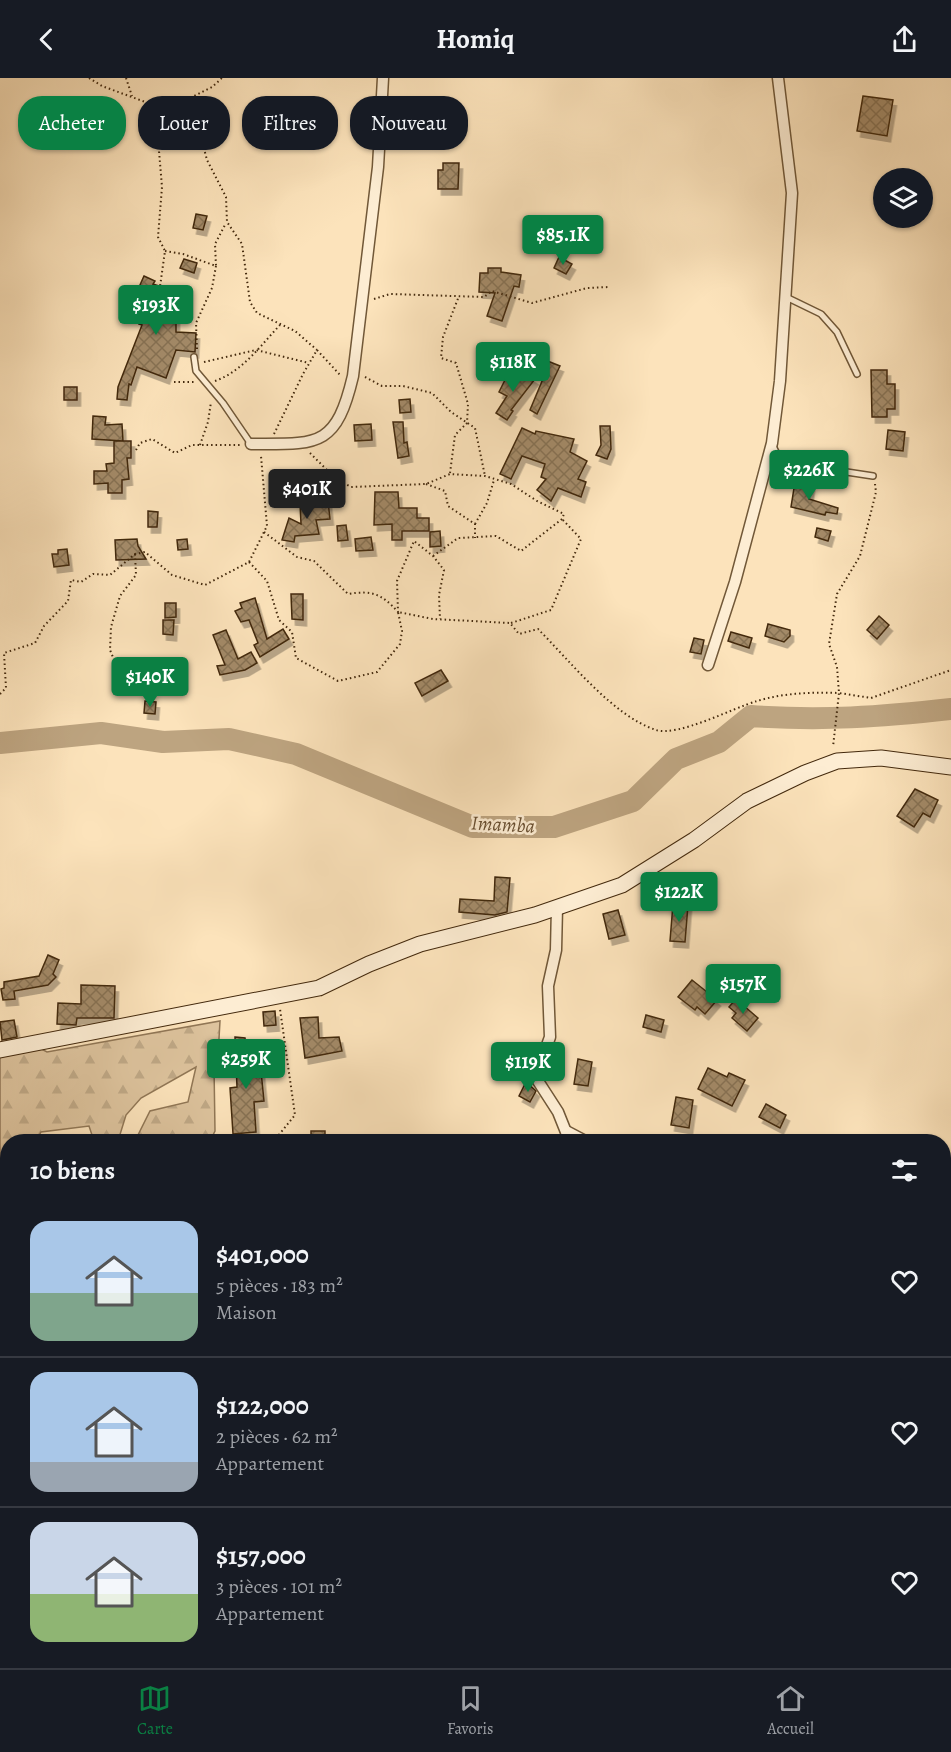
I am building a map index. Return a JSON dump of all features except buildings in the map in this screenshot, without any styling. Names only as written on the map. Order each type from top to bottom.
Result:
[{"type":"street","points":[[260,444],[302,444],[327,435],[338,423],[346,405],[353,376],[378,166],[383,78]]},
{"type":"street","points":[[708,665],[735,582],[772,443],[780,381],[792,193],[778,78]]},
{"type":"street","points":[[0,1050],[279,998],[319,988],[369,964],[420,944],[557,907],[622,885],[694,840],[747,801],[805,773],[837,761],[881,758],[951,767]]},
{"type":"street","points":[[557,907],[556,950],[548,986],[550,1037],[537,1074],[538,1082],[558,1112],[567,1134]]},
{"type":"lane","points":[[786,297],[821,314],[837,332],[857,374]]},
{"type":"lane","points":[[194,357],[196,371],[260,444]]},
{"type":"lane","points":[[772,443],[781,462],[873,476]]},
{"type":"path","points":[[89,78],[102,86],[138,99]]},
{"type":"path","points":[[126,78],[132,96]]},
{"type":"path","points":[[195,96],[212,87],[222,78]]},
{"type":"path","points":[[157,308],[165,251],[158,237],[162,187],[158,150]]},
{"type":"path","points":[[194,357],[198,346],[196,323],[212,288],[216,266],[216,244],[227,222],[226,197],[204,150]]},
{"type":"path","points":[[227,222],[242,244],[250,302],[257,313],[295,332],[317,350],[340,376],[365,377],[382,387],[403,386],[432,393],[451,412],[476,428],[485,476]]},
{"type":"path","points":[[165,251],[183,254],[216,266]]},
{"type":"path","points":[[360,303],[390,294],[484,297],[492,291],[532,303],[587,288],[609,287]]},
{"type":"path","points":[[450,474],[455,435],[467,423],[468,405],[456,363],[441,358],[443,337],[459,296]]},
{"type":"path","points":[[174,382],[207,383],[228,376],[280,325]]},
{"type":"path","points":[[195,365],[256,350],[309,363]]},
{"type":"path","points":[[0,694],[6,688],[4,653],[34,643],[44,626],[68,601],[71,580],[81,582],[93,574],[110,575],[135,554],[145,552],[172,575],[205,585],[249,562],[267,526],[267,499],[260,444],[317,350]]},
{"type":"path","points":[[200,445],[208,422],[213,390]]},
{"type":"path","points":[[136,450],[140,443],[152,439],[175,453],[192,445],[260,444]]},
{"type":"path","points":[[302,444],[336,479],[351,487],[426,484],[450,474],[485,476],[511,484],[537,501],[564,514],[562,519],[520,550],[496,536],[458,538],[433,556]]},
{"type":"path","points":[[833,747],[839,693],[837,667],[829,644],[837,594],[860,556],[876,492],[873,476]]},
{"type":"path","points":[[476,538],[475,524],[487,503],[494,479]]},
{"type":"path","points":[[426,484],[445,491],[448,506],[475,524]]},
{"type":"path","points":[[264,532],[297,557],[314,561],[348,594],[362,592],[383,596],[398,612],[440,619],[510,623],[551,610],[581,539],[562,519]]},
{"type":"path","points":[[249,562],[267,581],[279,620],[292,632],[296,658],[338,681],[377,672],[400,644],[402,631],[398,612],[397,581],[414,541],[433,556],[444,570],[440,595],[440,619]]},
{"type":"path","points":[[135,554],[136,575],[120,596],[114,610],[110,650],[115,662],[144,673],[145,693]]},
{"type":"path","points":[[510,623],[519,634],[538,629],[629,716],[658,730],[677,729],[769,698],[791,694],[839,693],[871,699],[951,670]]},
{"type":"path","points":[[279,998],[295,1115],[280,1134]]},
{"type":"green space","points":[[220,1021],[218,1056],[214,1067],[215,1131],[214,1134],[138,1134],[150,1111],[188,1102],[196,1067],[141,1098],[126,1115],[120,1134],[92,1134],[89,1126],[40,1134],[0,1134],[0,1049],[30,1043],[47,1052]]},
{"type":"waterway","name":"Imamba","points":[[0,743],[101,733],[163,742],[229,739],[296,754],[473,827],[554,827],[633,801],[676,759],[719,742],[751,716],[851,717],[951,709]]}]
